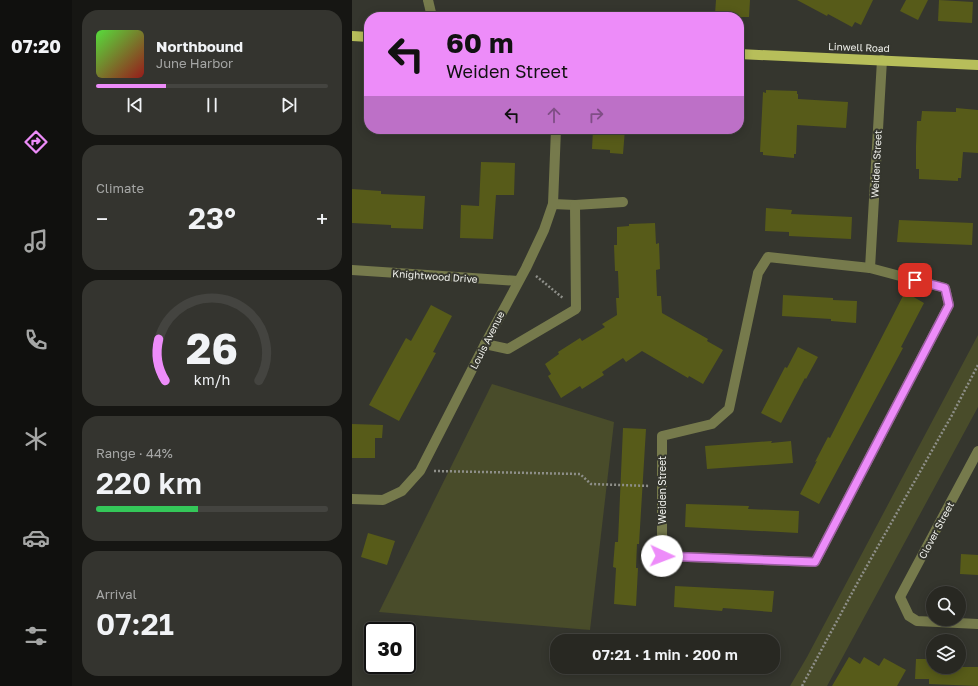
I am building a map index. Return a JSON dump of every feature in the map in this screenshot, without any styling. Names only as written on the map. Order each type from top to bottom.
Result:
[{"type":"main road","points":[[352,36],[364,37]]},
{"type":"main road","name":"Linwell Road","points":[[744,54],[978,65]]},
{"type":"street","points":[[428,0],[431,12]]},
{"type":"street","name":"Weiden Street","points":[[870,268],[882,60]]},
{"type":"street","name":"Louis Avenue","points":[[352,499],[383,500],[402,491],[420,471],[526,268],[544,230],[553,204],[556,134]]},
{"type":"street","points":[[553,204],[575,205],[623,202]]},
{"type":"street","points":[[485,344],[508,349],[576,309],[575,205]]},
{"type":"street","name":"Weiden Street","points":[[768,257],[870,268],[945,288],[949,305],[815,562],[662,556],[662,436],[712,424],[729,409],[758,273],[768,257]]},
{"type":"street","name":"Knightwood Drive","points":[[352,270],[518,281]]},
{"type":"street","name":"Clover Street","points":[[978,451],[900,597],[909,616],[917,621],[978,624]]},
{"type":"path","points":[[526,268],[576,309]]},
{"type":"path","points":[[802,686],[859,580],[952,415],[978,365]]},
{"type":"path","points":[[420,471],[580,474],[591,484],[662,487]]},
{"type":"green space","points":[[978,335],[978,407],[827,686],[790,686],[807,657]]},
{"type":"green space","points":[[492,384],[614,422],[590,630],[379,612]]},
{"type":"building","points":[[716,0],[750,0],[749,17],[744,17],[744,12],[715,12]]},
{"type":"building","points":[[797,0],[873,0],[861,25],[855,22],[852,27]]},
{"type":"building","points":[[906,0],[928,0],[918,20],[900,11]]},
{"type":"building","points":[[939,0],[973,2],[972,23],[938,21]]},
{"type":"building","points":[[766,90],[797,91],[798,99],[848,102],[846,128],[797,125],[796,154],[794,154],[794,158],[763,155],[763,152],[760,152],[763,92],[766,93]]},
{"type":"building","points":[[956,108],[978,110],[978,153],[963,152],[961,178],[958,178],[958,181],[919,179],[919,169],[916,169],[917,121],[921,121],[922,111],[956,112]]},
{"type":"building","points":[[593,134],[625,134],[623,154],[610,153],[610,150],[592,149]]},
{"type":"building","points":[[481,162],[515,163],[514,195],[496,195],[493,239],[460,238],[461,205],[479,206]]},
{"type":"building","points":[[352,189],[381,191],[381,194],[425,196],[423,229],[391,228],[391,225],[352,223]]},
{"type":"building","points":[[766,208],[792,210],[791,214],[852,217],[851,239],[789,236],[789,232],[765,231]]},
{"type":"building","points":[[899,220],[973,223],[972,245],[897,242]]},
{"type":"building","points":[[655,223],[656,244],[659,243],[660,269],[656,270],[657,296],[661,296],[662,313],[708,339],[707,341],[723,350],[703,384],[689,376],[688,378],[642,351],[626,362],[623,358],[602,372],[604,375],[582,389],[580,386],[561,398],[548,376],[551,374],[545,364],[559,354],[558,352],[580,338],[582,341],[605,327],[602,324],[617,315],[616,298],[619,298],[618,271],[615,271],[614,245],[617,245],[617,227],[629,226],[629,224]]},
{"type":"building","points":[[905,292],[924,303],[901,347],[903,348],[819,504],[800,494],[817,461],[815,462],[828,437],[830,438]]},
{"type":"building","points":[[783,295],[857,301],[856,323],[831,321],[831,319],[782,316]]},
{"type":"building","points":[[431,305],[452,316],[433,352],[436,353],[399,421],[369,405],[406,338],[411,341]]},
{"type":"building","points":[[798,347],[818,357],[781,423],[761,413],[785,367],[787,368]]},
{"type":"building","points":[[352,424],[383,425],[382,438],[375,438],[375,458],[352,458]]},
{"type":"building","points":[[623,428],[646,429],[639,544],[637,544],[636,568],[638,568],[636,606],[614,604],[616,568],[613,567],[615,542],[618,542]]},
{"type":"building","points":[[772,441],[771,443],[791,441],[793,463],[707,469],[705,446]]},
{"type":"building","points":[[686,504],[749,506],[748,509],[799,511],[798,533],[685,527]]},
{"type":"building","points":[[368,533],[395,541],[387,565],[361,557]]},
{"type":"building","points":[[961,554],[978,555],[978,575],[960,574]]},
{"type":"building","points":[[675,586],[774,591],[772,612],[723,608],[722,611],[674,607]]},
{"type":"building","points":[[849,657],[860,664],[864,657],[879,666],[884,658],[906,670],[897,686],[832,686]]},
{"type":"building","points":[[916,659],[926,659],[926,674],[966,674],[966,667],[978,667],[978,686],[929,684],[929,679],[915,679]]},
{"type":"route","points":[[662,556],[815,562],[949,305],[945,288],[915,280]]}]
